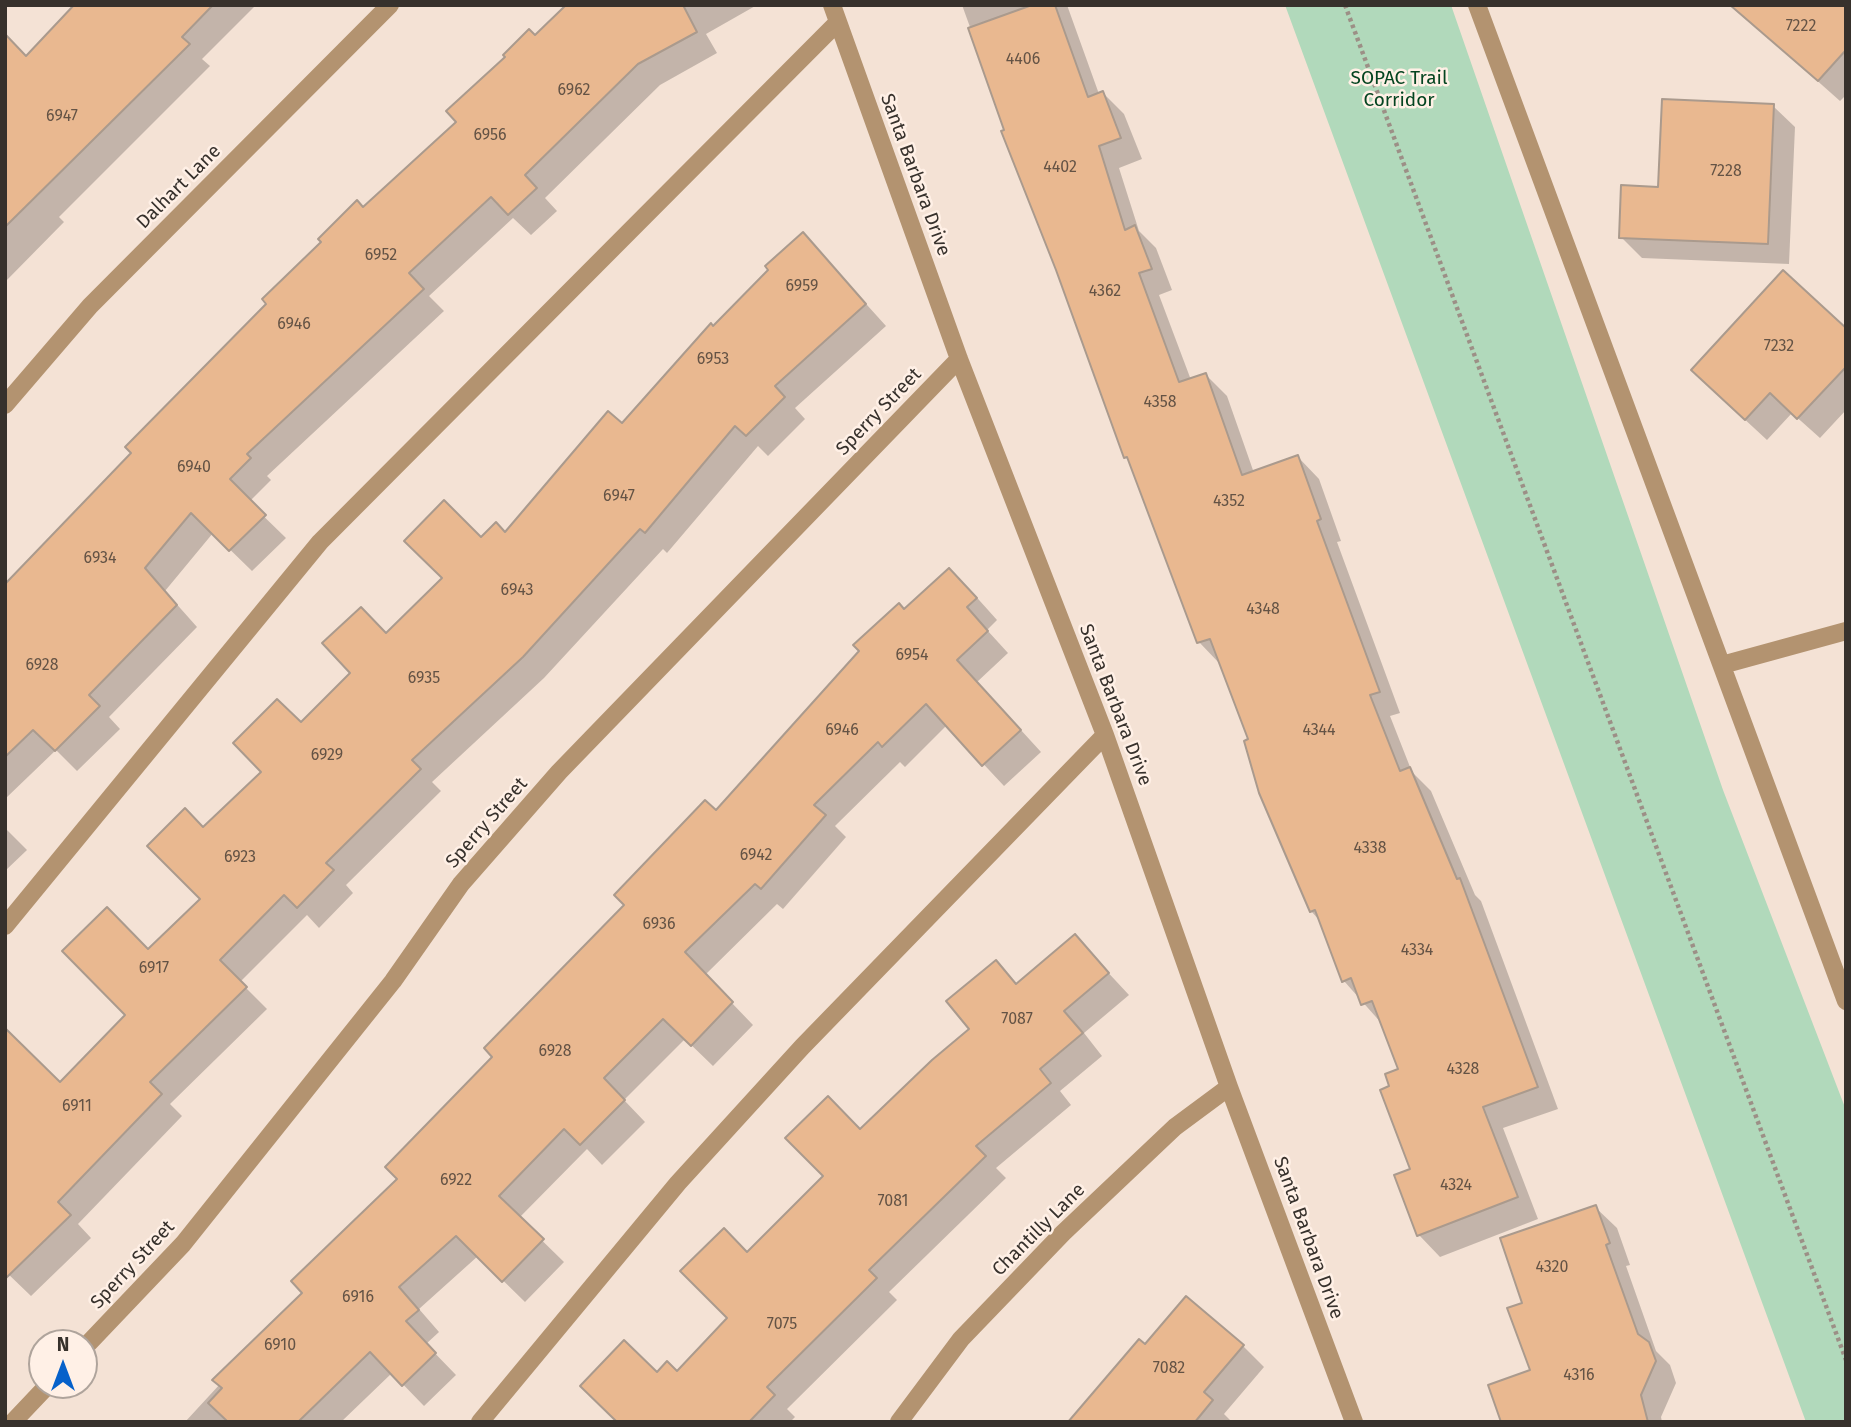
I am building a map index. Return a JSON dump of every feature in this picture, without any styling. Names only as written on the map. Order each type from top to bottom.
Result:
[{"type":"street","name":"Dalhart Lane","points":[[5,405],[90,306],[390,5]]},
{"type":"street","points":[[1477,5],[1846,1001]]},
{"type":"street","points":[[5,926],[320,542],[835,14]]},
{"type":"street","name":"Santa Barbara Drive","points":[[835,14],[959,359],[1105,735],[1229,1087],[1354,1422]]},
{"type":"street","name":"Sperry Street","points":[[98,1333],[183,1244],[393,981],[461,884],[541,792],[959,359]]},
{"type":"street","points":[[1721,665],[1846,631]]},
{"type":"street","points":[[480,1422],[705,1154],[802,1048],[1105,735]]},
{"type":"street","name":"Chantilly Lane","points":[[898,1422],[961,1339],[1063,1233],[1175,1127],[1229,1087]]},
{"type":"street","points":[[13,1422],[35,1399]]},
{"type":"path","points":[[1345,5],[1846,1360]]},
{"type":"green space","name":"SOPAC Trail Corridor","points":[[1285,5],[1451,5],[1723,790],[1846,1110],[1846,1422],[1806,1422]]},
{"type":"building","points":[[74,5],[213,5],[182,37],[190,44],[5,227],[5,34],[26,56]]},
{"type":"building","points":[[566,5],[683,5],[697,32],[638,64],[525,175],[537,188],[508,215],[491,197],[409,273],[424,289],[247,454],[251,458],[230,479],[266,515],[229,551],[191,513],[145,568],[177,605],[89,695],[100,706],[55,751],[33,730],[5,757],[5,584],[131,453],[125,447],[266,304],[262,299],[321,242],[318,239],[357,200],[363,207],[456,122],[446,111],[505,57],[503,55],[529,29],[535,35]]},
{"type":"building","points":[[1032,5],[1055,5],[1088,97],[1103,91],[1121,138],[1099,146],[1125,230],[1135,225],[1152,269],[1139,273],[1179,382],[1206,373],[1242,475],[1298,455],[1321,519],[1317,521],[1380,692],[1370,695],[1400,771],[1410,767],[1457,879],[1460,878],[1538,1087],[1483,1107],[1518,1197],[1417,1236],[1394,1175],[1410,1169],[1380,1090],[1389,1086],[1385,1074],[1398,1069],[1372,1001],[1361,1005],[1351,978],[1342,982],[1315,910],[1310,912],[1259,793],[1244,741],[1248,739],[1210,639],[1197,643],[1001,131],[1004,130],[968,28]]},
{"type":"building","points":[[1730,5],[1846,5],[1846,50],[1818,81]]},
{"type":"building","points":[[1662,99],[1774,104],[1768,244],[1619,238],[1621,185],[1658,187]]},
{"type":"building","points":[[803,232],[866,304],[775,386],[785,397],[746,436],[735,426],[645,533],[640,529],[523,657],[412,760],[421,769],[326,863],[334,870],[297,908],[284,895],[220,960],[247,987],[150,1082],[162,1094],[58,1202],[71,1215],[5,1279],[5,1028],[60,1082],[125,1015],[62,951],[107,907],[148,949],[200,899],[147,846],[185,808],[203,827],[261,772],[233,743],[277,699],[301,722],[350,673],[322,643],[361,607],[386,633],[442,578],[404,541],[444,500],[481,537],[496,522],[505,532],[608,411],[622,423],[711,323],[713,326],[768,270],[765,266]]},
{"type":"building","points":[[1783,270],[1846,328],[1846,367],[1797,419],[1770,393],[1745,420],[1691,370]]},
{"type":"building","points":[[949,568],[977,598],[967,607],[988,631],[957,660],[1021,730],[982,766],[926,704],[882,747],[878,742],[814,805],[826,815],[761,889],[755,884],[685,952],[733,1002],[691,1046],[663,1019],[604,1078],[625,1100],[580,1145],[564,1129],[499,1196],[544,1239],[502,1282],[456,1236],[399,1287],[419,1310],[406,1321],[436,1353],[402,1386],[370,1352],[298,1422],[228,1422],[208,1403],[222,1388],[212,1380],[302,1293],[291,1281],[397,1179],[385,1167],[492,1057],[484,1048],[624,905],[614,895],[705,800],[716,810],[859,651],[853,645],[899,603],[904,609]]},
{"type":"building","points":[[1075,934],[1109,973],[1064,1011],[1083,1033],[1040,1069],[1051,1083],[976,1146],[986,1156],[869,1270],[877,1278],[767,1387],[775,1395],[749,1422],[617,1422],[580,1386],[624,1340],[657,1372],[667,1361],[677,1371],[727,1318],[680,1271],[724,1228],[747,1252],[823,1176],[785,1138],[828,1096],[860,1129],[932,1060],[969,1029],[946,1001],[996,960],[1016,984]]},
{"type":"building","points":[[1596,1205],[1610,1243],[1606,1245],[1638,1334],[1649,1342],[1656,1361],[1641,1395],[1648,1422],[1501,1422],[1488,1385],[1530,1370],[1507,1308],[1522,1303],[1500,1238]]},
{"type":"building","points":[[1186,1296],[1244,1345],[1204,1392],[1213,1400],[1195,1422],[1068,1422],[1139,1339],[1145,1344]]}]
